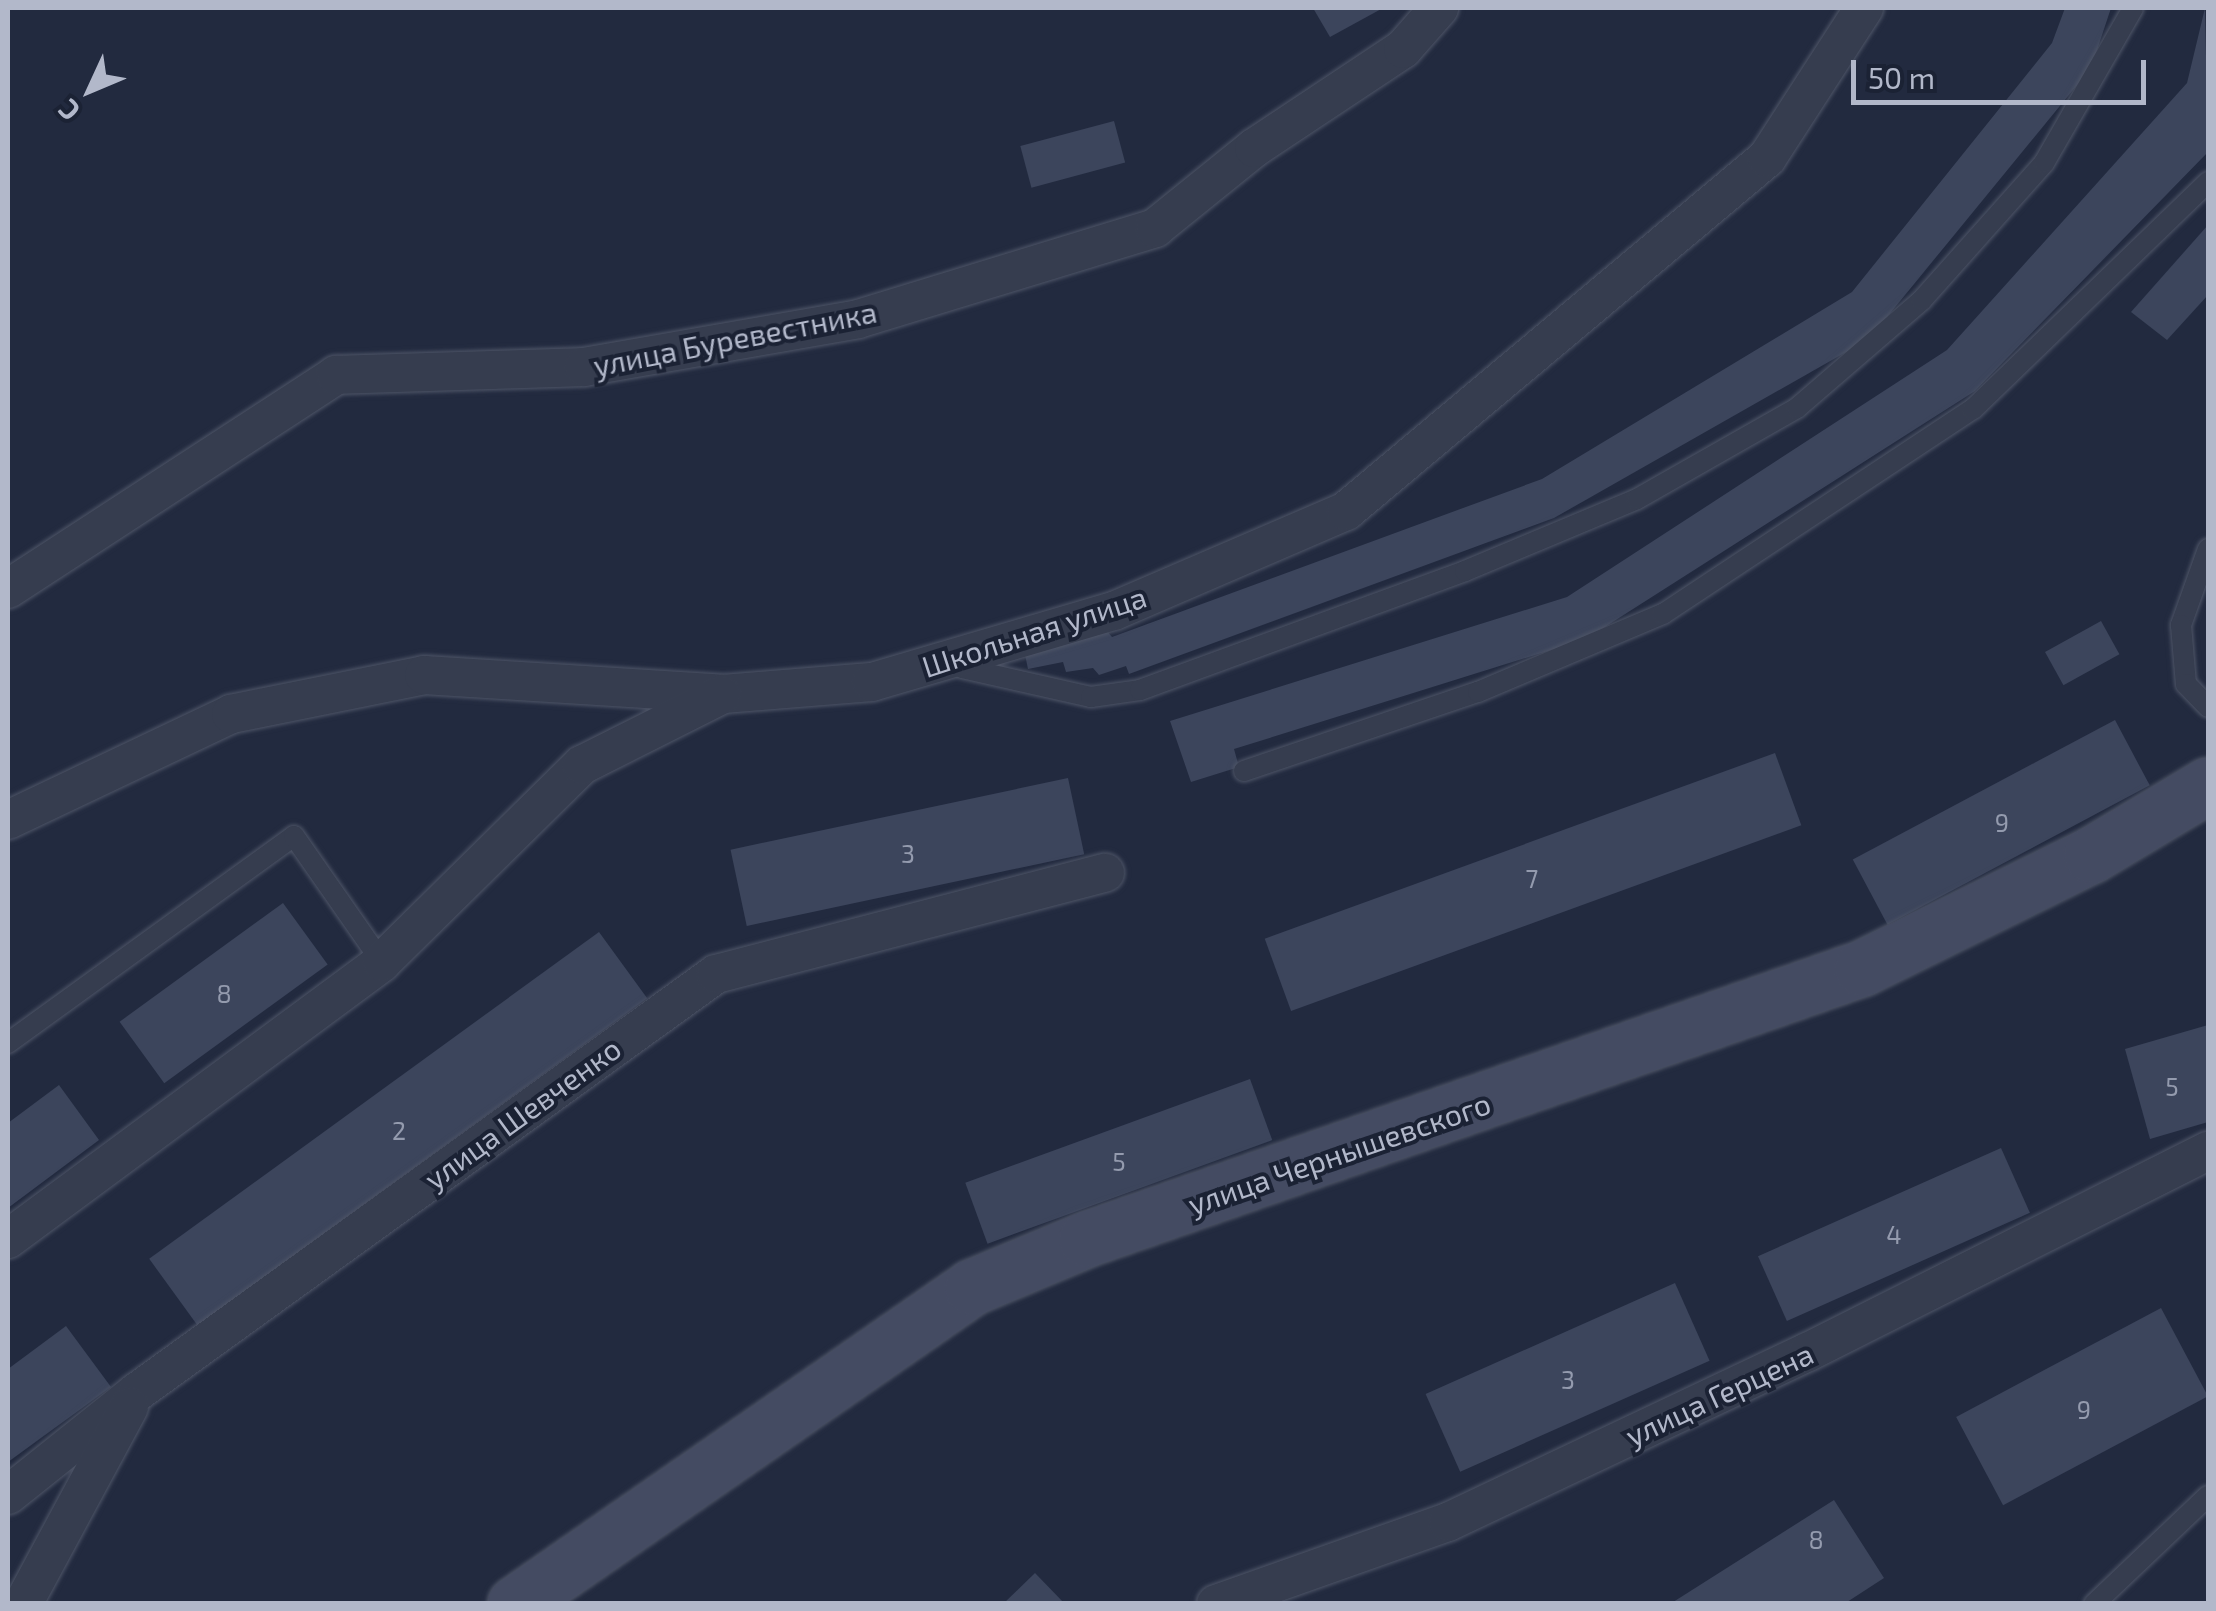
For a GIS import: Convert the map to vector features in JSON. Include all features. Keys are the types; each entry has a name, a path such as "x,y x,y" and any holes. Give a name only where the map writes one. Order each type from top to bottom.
{"main road":[{"name":"улица Чернышевского","path":"515,1604 972,1288 1086,1239 1862,968 2091,855 2208,785"}],"street":[{"name":"улица Буревестника","path":"8,589 336,375 584,367 858,319 1155,228 1254,148 1402,49 1438,8"},
{"name":"Школьная улица","path":"8,820 231,714 424,675 723,694 872,682 1114,611 1346,511 1766,158 1864,8"},
{"path":"8,1239 382,962 441,899 582,765 723,694"},
{"name":"улица Шевченко","path":"8,1495 138,1392 716,974 1105,874"},
{"name":"улица Герцена","path":"1216,1604 1448,1522 1808,1352 2208,1151"},
{"path":"23,1604 138,1392"}],"lane":[{"path":"872,682 973,666 1091,697 1140,690 1465,571 1637,500 1797,408 1922,300 2044,163 2133,8"},
{"path":"1244,771 1478,692 1663,614 1973,409 2208,182"},
{"path":"2208,550 2181,625 2186,684 2208,707"},
{"path":"8,1044 294,836 382,962"},
{"path":"2094,1604 2208,1496"}],"building":[{"path":"1313,8 1383,8 1330,37"},
{"path":"2065,8 2111,8 2091,68 1869,339 1554,518 1129,674 1126,666 1099,675 1093,668 1066,672 1063,662 1028,669 1023,645 1106,630 1112,637 1542,479 1852,292 2052,43"},
{"path":"2205,8 2208,152 1975,391 1586,639 1234,749 1239,767 1191,782 1170,721 1567,597 1947,350 2187,83"},
{"path":"1114,121 1125,163 1031,188 1020,146"},
{"path":"2208,225 2208,295 2167,340 2131,312"},
{"path":"2101,621 2119,654 2063,685 2045,652"},
{"path":"2115,720 2150,785 1888,925 1853,859"},
{"path":"1775,753 1801,825 1291,1011 1265,939"},
{"path":"1068,778 1084,854 747,926 731,850"},
{"path":"283,903 328,964 164,1083 120,1022"},
{"path":"599,932 647,998 197,1325 149,1259"},
{"path":"2208,1025 2208,1122 2150,1139 2125,1049"},
{"path":"1250,1079 1272,1140 988,1244 965,1183"},
{"path":"59,1085 99,1140 8,1208 8,1123"},
{"path":"2001,1148 2030,1213 1787,1321 1758,1256"},
{"path":"1675,1283 1710,1361 1460,1472 1426,1394"},
{"path":"2161,1308 2208,1396 2003,1505 1956,1417"},
{"path":"66,1326 111,1387 8,1462 8,1369"},
{"path":"1834,1500 1884,1578 1844,1604 1670,1604"},
{"path":"1035,1573 1065,1604 1003,1604"}]}
